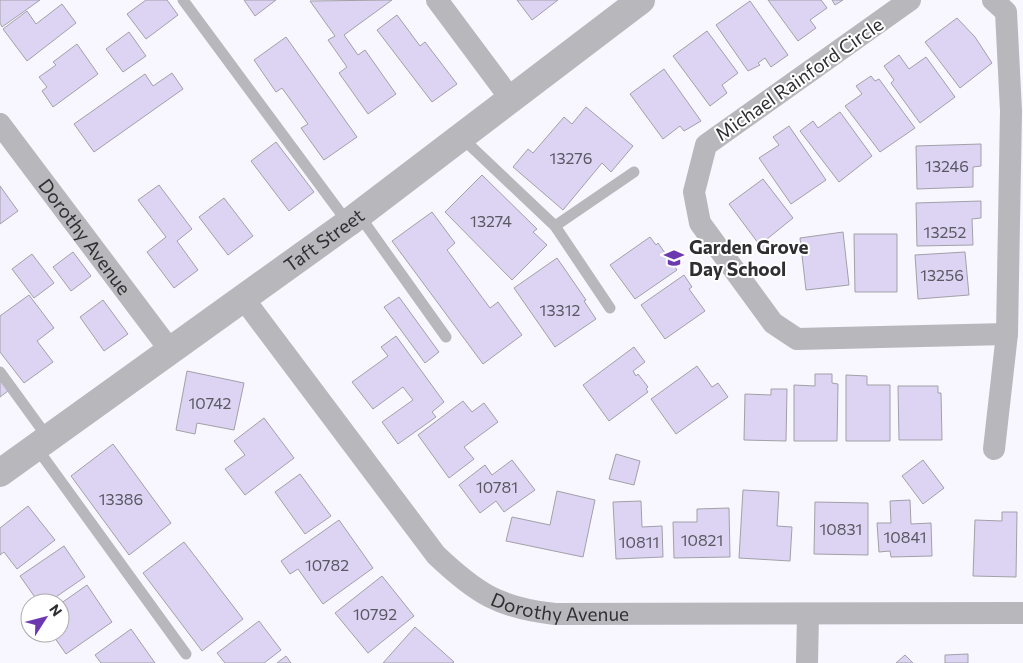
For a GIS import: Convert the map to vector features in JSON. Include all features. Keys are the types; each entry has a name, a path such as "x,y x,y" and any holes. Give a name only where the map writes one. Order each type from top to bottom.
{"street":[{"path":"437,0 510,98"},
{"name":"Taft Street","path":"0,473 353,219 641,0"},
{"name":"Michael Rainford Circle","path":"910,0 706,145 694,192 700,223 773,323 797,339 1007,334"},
{"path":"993,0 1006,12 1017,110 1007,334 994,449"},
{"name":"Dorothy Avenue","path":"0,124 170,350"},
{"name":"Dorothy Avenue","path":"244,298 436,555 461,578 492,599 524,611 555,614 1023,614"},
{"path":"807,663 808,615"}],"lane":[{"path":"183,0 446,337"},
{"path":"460,136 556,226 610,308"},
{"path":"556,226 634,172"},
{"path":"0,372 42,442 186,654"}],"building":[{"path":"0,0 40,0 2,27 0,23"},
{"path":"146,0 167,0 178,15 146,39 127,14"},
{"path":"244,0 276,0 255,16"},
{"path":"392,0 344,35 358,55 365,50 396,94 368,114 339,73 347,67 328,40 335,36 310,1"},
{"path":"517,0 558,0 532,20"},
{"path":"768,0 821,0 827,8 810,20 816,28 798,41"},
{"path":"832,0 843,0 835,5"},
{"path":"750,1 788,55 771,67 765,58 758,63 760,65 748,71 716,25"},
{"path":"62,4 76,23 27,61 3,29 27,11 36,24"},
{"path":"397,15 420,46 425,42 457,84 432,102 377,30"},
{"path":"957,18 975,37 992,63 960,88 925,42"},
{"path":"707,31 738,73 722,85 727,93 710,106 673,56"},
{"path":"129,32 146,56 123,72 106,49"},
{"path":"286,37 357,137 324,160 301,128 308,124 282,88 276,92 254,60"},
{"path":"77,44 98,74 53,107 42,91 47,87 39,77 56,65 53,62"},
{"path":"899,55 909,69 926,57 955,97 920,123 891,83 894,80 884,66"},
{"path":"664,69 701,121 684,131 680,126 663,139 630,94"},
{"path":"172,73 183,89 94,152 74,124 145,74 153,86"},
{"path":"871,76 875,81 879,79 915,128 880,152 845,106 862,94 856,86"},
{"path":"586,107 633,146 611,172 602,163 563,210 513,167 528,149 533,153 564,117 572,124"},
{"path":"840,112 872,156 839,182 800,131 813,121 818,128"},
{"path":"789,126 826,180 791,204 759,158 779,145 773,137"},
{"path":"276,142 314,192 289,211 251,161"},
{"path":"981,144 981,166 973,167 973,187 917,189 916,146"},
{"path":"482,175 537,229 533,232 547,245 512,280 445,212"},
{"path":"763,179 793,218 767,239 775,249 767,255 729,204"},
{"path":"159,185 192,229 177,241 198,270 174,288 147,252 166,237 138,200"},
{"path":"0,186 18,211 0,224"},
{"path":"224,198 253,236 228,255 199,217"},
{"path":"981,201 981,218 972,219 973,245 917,246 916,203"},
{"path":"432,212 455,243 447,250 490,308 498,302 522,335 483,364 392,241"},
{"path":"843,232 849,285 806,290 800,238"},
{"path":"854,234 897,234 897,292 855,292"},
{"path":"650,237 656,245 658,243 677,270 635,299 610,265"},
{"path":"73,252 91,276 71,291 53,267"},
{"path":"965,252 969,295 918,299 915,255"},
{"path":"32,254 54,283 34,298 12,269"},
{"path":"557,258 586,300 584,301 596,319 555,347 514,288"},
{"path":"684,275 692,287 689,289 705,311 665,339 641,305"},
{"path":"29,295 54,328 37,341 53,362 24,383 0,352 0,316"},
{"path":"399,297 439,352 425,363 384,307"},
{"path":"103,300 128,334 104,351 80,317"},
{"path":"396,336 444,402 432,412 436,417 398,444 382,422 413,400 403,387 373,409 352,382 388,356 381,347"},
{"path":"634,347 645,362 633,371 636,376 638,374 648,387 646,389 648,392 609,421 583,385"},
{"path":"697,366 712,387 718,383 728,397 676,434 651,399"},
{"path":"187,371 244,383 234,430 197,423 195,434 176,430"},
{"path":"815,374 832,374 832,383 838,384 837,441 794,441 794,385 815,386"},
{"path":"846,375 867,376 867,385 890,385 890,441 846,441"},
{"path":"0,380 8,391 0,397"},
{"path":"898,386 938,386 938,393 941,393 942,440 899,440"},
{"path":"771,389 787,389 786,441 744,440 745,394 771,395"},
{"path":"463,401 472,412 484,403 498,422 464,447 474,459 449,478 418,435"},
{"path":"264,418 294,458 245,495 225,469 245,455 234,441"},
{"path":"113,444 171,523 129,555 71,476"},
{"path":"616,454 640,461 634,485 609,479"},
{"path":"512,460 535,490 504,512 496,501 480,513 459,485 485,465 492,475"},
{"path":"923,460 944,488 923,504 902,476"},
{"path":"300,474 331,516 305,534 275,492"},
{"path":"743,490 779,492 777,526 792,527 790,561 739,558"},
{"path":"557,491 595,500 583,557 506,541 512,517 550,525"},
{"path":"910,500 911,524 931,523 932,556 891,557 890,551 879,552 877,523 891,523 890,501"},
{"path":"641,501 642,527 662,526 663,557 616,559 613,502"},
{"path":"815,502 868,503 868,555 814,554"},
{"path":"28,506 55,540 17,569 4,552 0,555 0,528"},
{"path":"729,508 730,557 674,558 673,522 697,522 697,509"},
{"path":"1002,512 1017,512 1016,577 973,576 975,520 1002,521"},
{"path":"339,520 373,568 323,604 298,569 290,574 281,561"},
{"path":"184,542 243,619 202,651 143,573"},
{"path":"64,546 85,577 62,593 32,593 20,576"},
{"path":"382,576 414,616 368,653 335,613"},
{"path":"87,585 112,622 66,654 58,643 70,643 70,597"},
{"path":"259,621 281,650 264,663 225,663 217,653"},
{"path":"415,627 454,662 383,663"},
{"path":"131,629 155,663 101,663 95,655"},
{"path":"968,654 968,663 945,663 945,655"},
{"path":"905,655 913,663 896,663"},
{"path":"286,656 291,663 277,663"}],"place":[{"name":"Garden Grove Day School","path":"674,258"}]}
